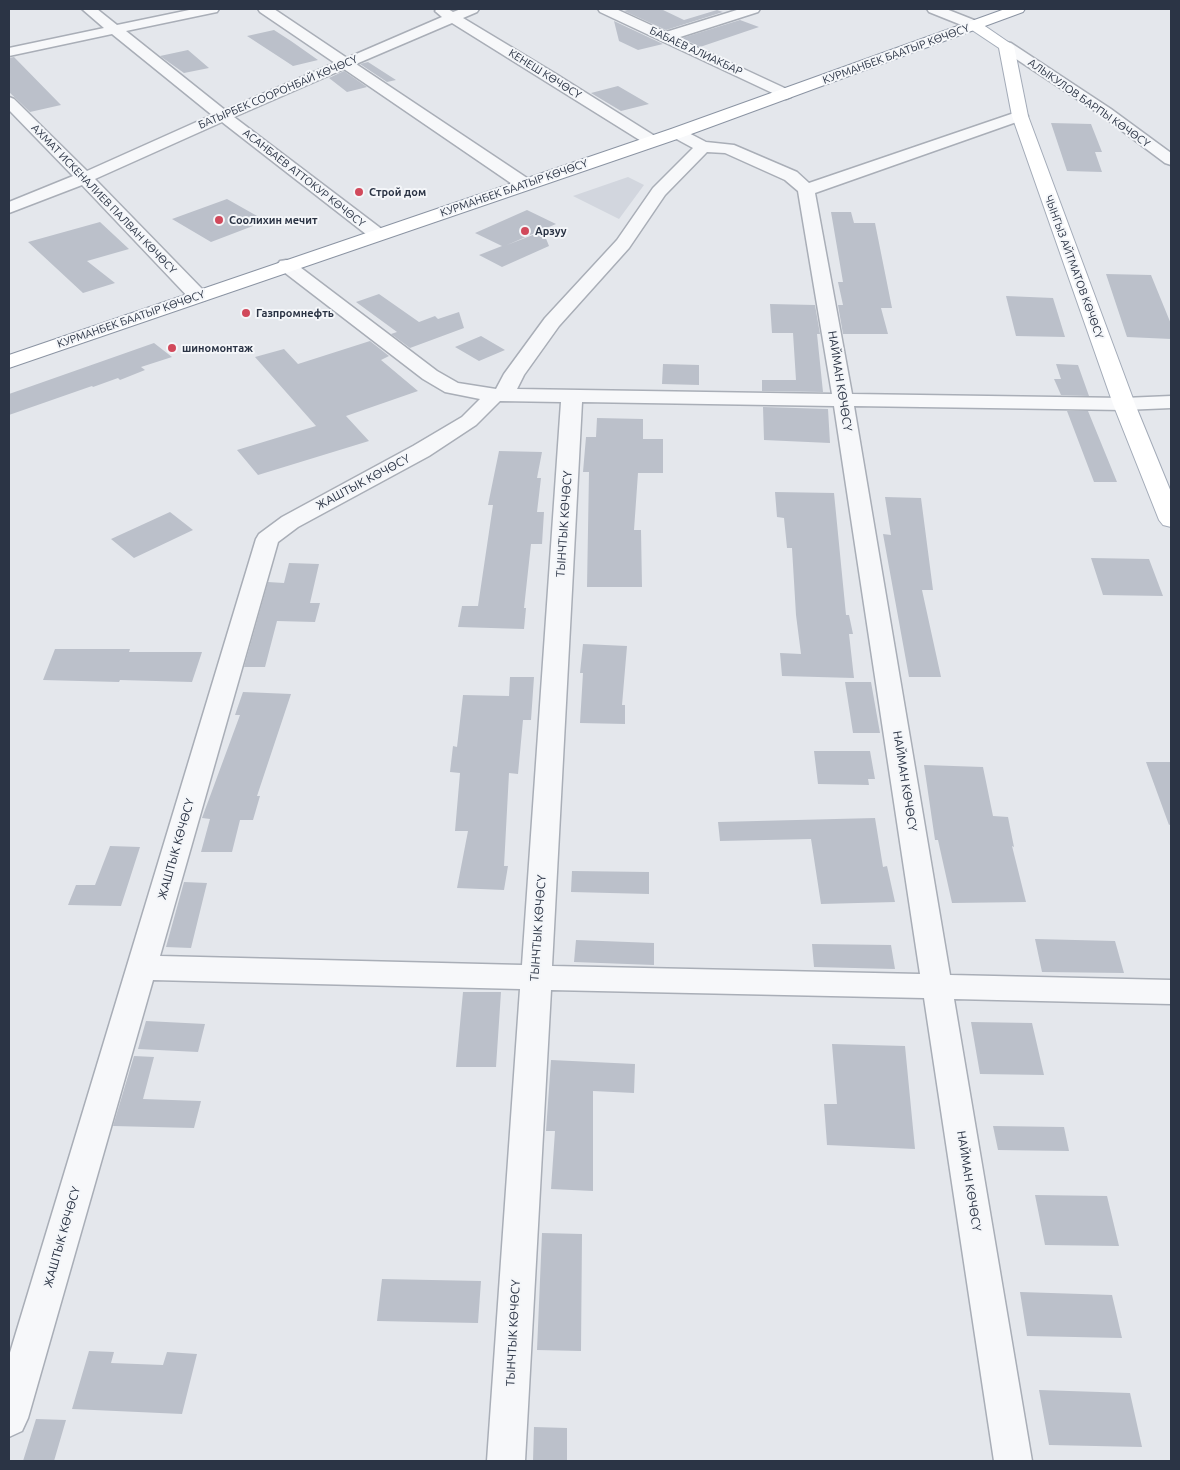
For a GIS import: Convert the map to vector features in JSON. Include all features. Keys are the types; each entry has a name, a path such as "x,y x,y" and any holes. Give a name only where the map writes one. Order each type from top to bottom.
{"main road":[{"name":"КУРМАНБЕК БААТЫР КӨЧӨСҮ","path":"9,362 377,234 677,133 1018,9"},
{"path":"974,25 1006,46"},
{"name":"ЧЫНГЫЗ АЙТМАТОВ КӨЧӨСҮ","path":"1006,46 1020,116 1124,404 1171,520"}],"street":[{"name":"АСАНБАЕВ АТТОКУР КӨЧӨСҮ","path":"89,9 223,116 377,234"},
{"path":"9,52 212,9"},
{"path":"265,9 524,184"},
{"name":"КЕНЕШ КӨЧӨСҮ","path":"438,9 652,141"},
{"name":"БАТЫРБЕК СООРОНБАЙ КӨЧӨСҮ","path":"9,208 84,178 472,9"},
{"name":"БАБАЕВ АЛИАКБАР","path":"605,9 786,94"},
{"path":"665,37 753,9"},
{"path":"934,9 974,25"},
{"name":"АЛЫКУЛОВ БАРПЫ КӨЧӨСҮ","path":"1006,46 1106,112 1171,160"},
{"name":"АХМАТ ИСКЕНАЛИЕВ ПАЛВАН КӨЧӨСҮ","path":"9,102 198,296"},
{"path":"677,133 791,176 806,190 1020,116"},
{"name":"ЖАШТЫК КӨЧӨСҮ","path":"9,1418 267,539 290,522 421,451 469,420 500,395 552,322 623,244 658,192 715,148"},
{"name":"НАЙМАН КӨЧӨСҮ","path":"806,190 843,399 1014,1461"},
{"path":"286,266 430,376 452,388 500,395 1124,404 1171,402"},
{"name":"ТЫНЧТЫК КӨЧӨСҮ","path":"506,1461 534,978 572,396"},
{"path":"142,968 1171,992"}],"shaded area":[{"path":"628,177 644,185 619,219 573,196"}],"building":[{"path":"631,9 661,9 684,20 717,10 723,12 666,30 624,11"},
{"path":"740,20 759,27 700,47 682,38"},
{"path":"614,21 663,44 638,50 619,41"},
{"path":"274,30 318,60 293,66 247,36"},
{"path":"188,50 209,68 184,73 160,56"},
{"path":"14,57 61,105 30,112 9,92 9,58"},
{"path":"368,62 396,80 387,82 360,64"},
{"path":"344,71 367,87 347,92 329,78"},
{"path":"618,86 649,104 621,111 591,93"},
{"path":"1051,123 1091,124 1102,152 1095,152 1102,172 1067,171"},
{"name":"Соолихин мечит","path":"227,199 266,221 211,242 172,219"},
{"path":"527,210 556,224 507,245 543,231 549,246 502,267 479,255 502,246 475,233"},
{"path":"831,212 851,212 854,223 875,223 892,308 881,308 888,334 843,334 838,305 843,305 838,282 843,282"},
{"path":"100,222 129,249 87,261 115,283 83,293 28,242"},
{"path":"1106,274 1151,275 1171,324 1171,339 1127,337"},
{"path":"379,294 419,322 435,316 438,319 459,312 464,328 410,348 391,334 397,332 356,302"},
{"path":"1006,296 1053,298 1065,337 1016,336"},
{"path":"770,304 815,305 820,334 817,334 823,392 762,391 762,380 796,380 793,333 772,333"},
{"path":"481,336 505,350 479,361 455,347"},
{"path":"370,341 389,356 381,360 418,391 346,416 369,441 258,475 237,450 316,426 255,357 284,349 298,364"},
{"path":"154,343 172,357 141,367 145,370 120,380 118,378 92,386 9,415 9,394"},
{"path":"663,364 699,365 699,385 662,384"},
{"path":"1056,364 1078,365 1089,396 1061,395 1054,379 1061,379"},
{"path":"763,407 828,409 830,443 764,440"},
{"path":"1067,411 1088,411 1117,482 1094,482"},
{"path":"597,418 643,419 643,439 663,439 663,473 638,473 634,530 641,530 642,587 587,587 589,472 583,472 586,437 596,437"},
{"path":"499,451 542,452 537,478 541,478 537,512 544,512 542,544 531,544 524,608 526,608 524,629 458,627 462,606 478,606 493,505 488,505"},
{"path":"775,492 834,493 846,615 849,615 853,634 849,634 854,678 782,676 780,653 801,654 796,615 792,548 787,548 784,518 777,517"},
{"path":"885,497 921,498 933,590 922,590 941,677 909,677 883,534 891,535"},
{"path":"170,512 193,530 134,558 111,539"},
{"path":"1091,558 1149,559 1163,596 1103,595"},
{"path":"289,563 319,564 310,603 320,603 315,622 277,621 265,667 244,667 268,582 284,583"},
{"path":"583,644 627,646 622,705 625,705 625,724 580,723 583,673 580,673"},
{"path":"55,649 130,649 129,652 202,652 192,682 43,680"},
{"path":"510,677 534,677 531,720 523,720 518,774 509,773 504,866 508,866 504,890 457,888 468,831 455,831 460,773 450,772 453,746 457,747 463,695 509,696"},
{"path":"845,682 871,682 880,733 853,733"},
{"path":"243,692 291,694 257,796 260,796 253,820 240,820 232,852 201,852 210,819 202,818 240,715 235,715"},
{"path":"814,751 870,751 875,779 868,779 869,785 818,784"},
{"path":"1146,762 1171,762 1171,824 1169,825"},
{"path":"924,765 983,767 993,816 1008,817 1014,847 1012,846 1026,902 952,903 938,840 935,840"},
{"path":"875,818 883,867 887,866 895,902 821,904 811,839 720,841 718,822"},
{"path":"110,846 140,847 121,906 68,905 76,885 95,885"},
{"path":"572,871 649,872 649,894 571,892"},
{"path":"184,882 207,883 191,948 166,947"},
{"path":"1035,939 1115,941 1124,973 1042,972"},
{"path":"576,940 654,943 654,965 574,962"},
{"path":"812,944 891,945 895,969 814,967"},
{"path":"463,992 501,992 496,1067 456,1067"},
{"path":"146,1021 205,1024 198,1052 138,1049"},
{"path":"971,1022 1032,1023 1044,1075 980,1074"},
{"path":"832,1044 905,1046 915,1149 827,1145 824,1104 837,1104"},
{"path":"134,1056 154,1057 143,1099 201,1101 194,1128 113,1126"},
{"path":"551,1060 635,1064 634,1093 593,1091 593,1191 551,1189 555,1131 546,1131"},
{"path":"993,1126 1064,1127 1069,1151 998,1150"},
{"path":"1035,1195 1107,1196 1119,1246 1045,1245"},
{"path":"542,1233 582,1234 581,1351 537,1350"},
{"path":"382,1279 481,1281 478,1323 377,1321"},
{"path":"1020,1292 1112,1295 1122,1338 1027,1336"},
{"path":"89,1351 114,1352 111,1363 163,1365 167,1352 197,1354 182,1414 72,1409"},
{"path":"1039,1390 1130,1393 1142,1447 1049,1445"},
{"path":"36,1419 66,1420 54,1461 23,1461"},
{"path":"534,1427 567,1428 567,1461 533,1461"}],"place":[{"name":"Строй дом","path":"359,192"},
{"name":"Соолихин мечит","path":"219,220"},
{"name":"Арзуу","path":"525,231"},
{"name":"Газпромнефть","path":"246,313"},
{"name":"шиномонтаж","path":"172,348"}]}
